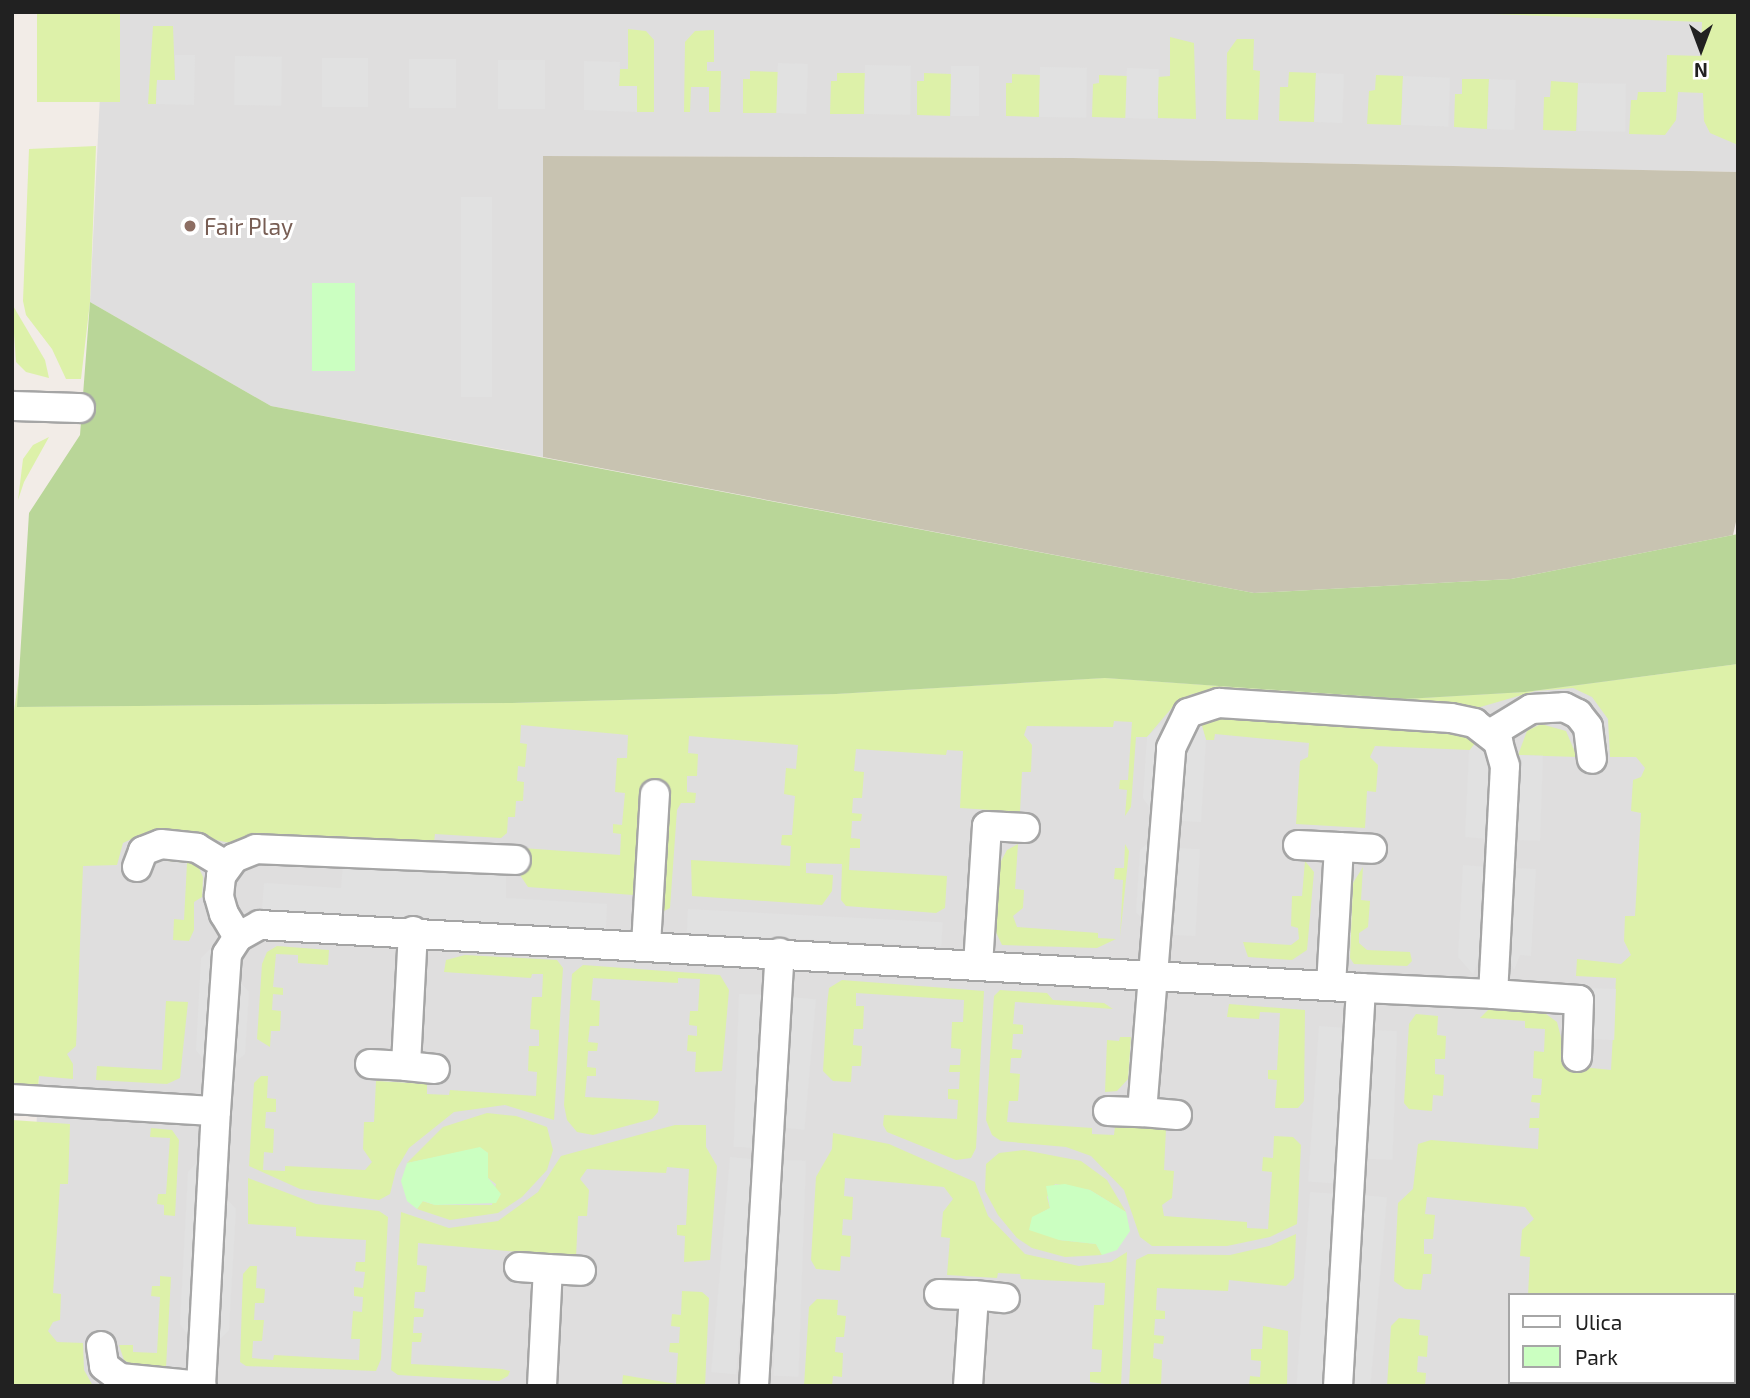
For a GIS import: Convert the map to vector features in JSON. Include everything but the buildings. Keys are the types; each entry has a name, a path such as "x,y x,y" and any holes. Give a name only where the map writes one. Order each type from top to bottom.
{"street":[{"path":"12,406 80,408"},
{"path":"1142,1112 1171,748 1188,713 1219,703 1451,718 1475,723 1490,734 1502,749 1505,766 1493,994"},
{"path":"1490,734 1531,709 1564,707 1578,714 1588,727 1592,759"},
{"path":"646,944 655,794"},
{"path":"978,965 987,826 1025,828"},
{"path":"137,867 143,851 161,844 197,848 225,866"},
{"path":"1298,845 1372,849"},
{"path":"1331,986 1339,847"},
{"path":"238,937 219,896 225,866 256,849 516,860"},
{"path":"101,1346 104,1366 120,1378 201,1386 225,960 238,937 268,925 646,944 1579,1000 1577,1056"},
{"path":"406,1066 413,931"},
{"path":"754,1386 780,953"},
{"path":"1338,1386 1361,988"},
{"path":"370,1064 435,1069"},
{"path":"12,1099 216,1111"},
{"path":"1108,1111 1177,1115"},
{"path":"519,1268 581,1271"},
{"path":"542,1386 548,1269"},
{"path":"939,1294 1005,1298"},
{"path":"968,1386 974,1295"}],"shaded area":[{"path":"104,12 1738,12 1738,172 1073,158 543,156 543,457 271,406 90,302"},
{"path":"175,55 195,55 194,105 156,104 157,80 175,80"},
{"path":"235,56 282,57 281,106 234,105"},
{"path":"322,58 368,58 368,107 322,107"},
{"path":"409,59 456,59 456,108 409,108"},
{"path":"498,60 545,60 545,109 498,109"},
{"path":"584,61 620,62 619,86 637,86 637,112 584,110"},
{"path":"778,63 808,64 806,114 776,113"},
{"path":"865,65 911,66 910,115 864,114"},
{"path":"951,66 979,66 979,116 951,116"},
{"path":"1040,67 1087,68 1086,118 1039,117"},
{"path":"1127,68 1159,69 1157,119 1125,118"},
{"path":"1316,73 1344,74 1342,123 1314,122"},
{"path":"1403,76 1450,78 1448,127 1401,125"},
{"path":"1489,79 1516,80 1514,130 1487,129"},
{"path":"1578,83 1626,84 1625,132 1577,131"},
{"path":"543,156 1073,158 1738,172 1738,513 1733,535 1511,579 1254,593 543,457"},
{"path":"461,197 492,197 492,397 461,397"},
{"path":"1698,672 1565,1293 1508,1293 1508,1384 1542,1386 26,1386 38,1088 58,831 512,703 836,694 1105,678 1405,699"},
{"path":"1162,723 1158,738 1154,814 1143,798 1147,737"},
{"path":"1201,723 1206,740 1201,822 1180,821 1184,746"},
{"path":"1477,741 1493,768 1489,839 1465,837 1469,751"},
{"path":"1518,755 1543,756 1540,841 1515,840"},
{"path":"1150,841 1145,922 1136,912 1140,850"},
{"path":"1178,848 1200,849 1195,936 1173,935"},
{"path":"343,863 506,873 506,898 607,904 606,929 262,909 264,883 341,888"},
{"path":"1463,865 1487,867 1482,953 1473,974 1458,957"},
{"path":"1513,868 1536,869 1531,956 1520,955 1514,970 1508,955"},
{"path":"688,909 943,922 941,946 687,933"},
{"path":"218,941 213,959 207,1064 196,1050 201,958"},
{"path":"238,980 249,992 245,1054 233,1064"},
{"path":"1589,988 1616,989 1614,1040 1587,1039"},
{"path":"739,994 764,995 759,1148 734,1147"},
{"path":"791,997 816,999 804,1130 780,1128"},
{"path":"1319,1026 1346,1028 1335,1184 1308,1182"},
{"path":"1371,1030 1397,1031 1392,1160 1366,1159"},
{"path":"730,1157 755,1159 736,1374 711,1372"},
{"path":"201,1158 190,1338 180,1324 188,1172"},
{"path":"781,1160 806,1161 798,1377 773,1376"},
{"path":"1310,1192 1336,1194 1322,1386 1296,1386"},
{"path":"1362,1195 1387,1197 1370,1386 1345,1385"},
{"path":"225,1197 236,1209 229,1330 216,1343"}],"green space":[{"path":"37,12 120,12 120,102 37,102"},
{"path":"1440,12 1738,12 1738,145 1710,133 1704,121 1703,93 1678,92 1676,120 1665,135 1629,134 1631,100 1637,100 1638,92 1666,92 1667,55 1701,56 1702,22"},
{"path":"153,26 173,26 175,80 157,80 156,104 148,104"},
{"path":"628,29 646,31 654,40 654,112 637,112 637,86 619,86 620,69 628,69"},
{"path":"714,30 714,62 707,62 707,71 721,71 720,112 709,112 709,87 691,87 690,112 684,112 685,42 695,31"},
{"path":"1170,37 1194,43 1196,119 1158,118 1158,77 1170,76"},
{"path":"1237,39 1254,39 1253,70 1260,71 1258,120 1226,119 1227,53"},
{"path":"750,71 778,72 777,113 743,113 743,79 750,79"},
{"path":"1289,72 1316,73 1314,122 1279,121 1280,87 1288,87"},
{"path":"837,73 865,73 864,114 830,114 831,81 837,81"},
{"path":"924,73 951,74 950,116 917,115 917,81 924,81"},
{"path":"1012,74 1040,75 1039,117 1006,116 1006,83 1012,83"},
{"path":"1099,75 1127,76 1126,118 1092,117 1093,84 1099,83"},
{"path":"1376,75 1403,76 1401,125 1367,124 1369,91 1375,90"},
{"path":"1462,79 1489,79 1487,129 1454,127 1455,94 1462,94"},
{"path":"1551,81 1578,83 1576,131 1543,130 1544,97 1550,97"},
{"path":"96,146 90,302 81,379 66,379 52,349 26,315 23,301 29,149"},
{"path":"312,283 355,283 355,371 312,371"},
{"path":"90,302 271,406 1254,593 1511,579 1738,534 1738,664 1525,692 1405,699 1105,678 836,694 512,703 17,707 29,513 80,435"},
{"path":"12,304 45,360 49,378 26,372 16,362"},
{"path":"49,437 24,482 18,500 23,459 33,445"},
{"path":"1738,664 1738,1386 1512,1386 1736,1384 1736,1293 1528,1293 1530,1257 1520,1256 1522,1230 1534,1219 1525,1207 1427,1197 1425,1214 1435,1215 1433,1239 1424,1239 1424,1254 1432,1254 1431,1274 1423,1274 1421,1290 1405,1289 1394,1281 1398,1203 1413,1189 1418,1144 1431,1140 1538,1149 1539,1128 1529,1128 1530,1118 1539,1118 1540,1103 1531,1102 1532,1095 1541,1095 1542,1079 1533,1078 1534,1051 1544,1052 1545,1029 1525,1028 1525,1021 1480,1018 1492,1006 1539,1009 1557,1022 1565,1053 1582,1067 1611,1070 1616,978 1576,976 1577,959 1621,964 1631,955 1624,941 1625,916 1635,916 1641,813 1631,811 1633,780 1641,777 1645,768 1636,757 1610,757 1608,719 1592,697 1573,688 1535,691 1477,708 1213,692 1192,694 1176,703 1147,737 1136,737 1131,807 1125,816 1127,790 1119,789 1120,780 1128,780 1132,722 1114,721 1113,727 1027,726 1024,735 1032,745 1031,772 1022,772 1020,812 960,808 963,751 947,750 946,755 856,749 854,771 864,772 862,798 853,798 852,813 862,814 861,821 852,821 851,838 860,839 860,848 850,848 849,870 947,876 945,908 936,913 846,906 841,900 842,864 806,863 806,873 833,875 832,891 822,905 692,896 691,860 790,866 791,846 781,845 782,835 792,835 795,796 784,794 786,768 796,769 798,745 689,736 688,753 698,754 697,776 687,776 687,792 696,793 695,803 681,803 677,810 670,908 662,912 669,793 640,792 633,895 528,887 520,875 522,848 620,855 621,834 613,833 613,824 622,825 625,793 615,792 617,758 627,758 628,735 521,725 520,743 527,744 525,767 518,766 517,781 524,782 523,801 516,801 515,817 508,817 507,833 501,838 435,834 434,842 325,836 230,843 194,835 140,835 123,843 117,865 83,866 76,1046 67,1054 73,1064 73,1079 39,1076 38,1088 12,1086 12,725 19,676 18,707 512,703 836,694 1105,678 1405,699 1525,692"},
{"path":"1220,718 1452,731 1477,741 1470,750 1375,746 1370,757 1378,765 1376,792 1367,791 1365,828 1296,824 1300,761 1308,757 1309,743 1215,734 1214,740 1206,740 1201,723"},
{"path":"1541,724 1566,731 1577,757 1518,755 1527,731"},
{"path":"1018,844 1015,889 1024,890 1023,908 1013,916 1017,927 1098,933 1098,938 1116,939 1097,948 1002,945 995,930 999,865 1007,850"},
{"path":"1125,844 1129,851 1120,937 1123,880 1114,879 1115,868 1124,868"},
{"path":"185,855 197,864 203,877 202,897 194,902 194,930 189,941 173,940 174,919 184,920 187,863 158,860"},
{"path":"1305,861 1314,872 1307,950 1292,960 1248,957 1243,942 1291,945 1299,939 1298,928 1291,926 1292,896 1302,896"},
{"path":"1363,867 1361,900 1370,901 1368,927 1359,933 1359,943 1367,950 1410,952 1412,961 1407,966 1354,964 1350,958 1353,883"},
{"path":"277,946 329,950 328,965 298,963 298,955 276,954 273,987 283,988 283,995 273,994 272,1010 281,1011 280,1031 271,1031 270,1047 257,1039 262,964 267,952"},
{"path":"465,955 557,960 563,968 554,1120 505,1105 454,1112 409,1148 396,1170 390,1194 379,1200 300,1189 249,1166 254,1083 261,1076 268,1076 267,1098 276,1099 276,1112 266,1112 265,1128 274,1129 273,1153 264,1152 263,1170 285,1171 285,1166 365,1170 372,1162 363,1149 364,1122 374,1122 376,1081 427,1084 427,1094 449,1095 450,1090 536,1096 537,1072 528,1071 529,1046 539,1046 539,1030 530,1029 532,997 542,997 543,974 532,974 531,978 444,972 446,960"},
{"path":"583,965 720,975 729,990 722,1071 695,1072 696,1052 687,1051 688,1035 697,1036 697,1026 689,1025 690,1011 698,1011 700,979 678,978 678,983 593,978 591,1000 600,1001 599,1026 590,1026 588,1042 598,1043 597,1051 588,1051 587,1067 596,1068 596,1076 587,1076 585,1097 659,1101 658,1112 652,1119 593,1135 577,1132 567,1120 564,1105 572,974"},
{"path":"842,980 984,991 976,1148 971,1158 956,1160 887,1132 883,1125 884,1115 957,1119 958,1100 948,1099 948,1089 959,1089 960,1072 949,1072 950,1065 960,1065 961,1049 951,1048 952,1022 963,1022 964,1000 856,993 856,1006 864,1006 863,1029 854,1029 853,1045 862,1046 861,1066 852,1066 851,1082 833,1081 823,1071 827,1005 829,988"},
{"path":"1000,990 1047,993 1053,1000 1104,1003 1113,1009 1015,1002 1013,1024 1023,1025 1023,1034 1013,1034 1012,1049 1022,1050 1021,1058 1011,1058 1010,1073 1020,1074 1018,1101 1009,1101 1007,1122 1092,1128 1092,1134 1114,1135 1115,1126 1166,1129 1164,1170 1174,1171 1172,1198 1162,1205 1164,1216 1247,1222 1247,1228 1268,1229 1272,1172 1262,1171 1263,1157 1273,1158 1274,1136 1293,1137 1301,1145 1297,1224 1270,1237 1227,1246 1152,1246 1140,1237 1124,1190 1091,1156 1066,1147 1001,1141 992,1135 986,1120 994,996"},
{"path":"166,1001 188,1002 180,1078 167,1084 96,1080 97,1066 162,1070"},
{"path":"1229,1004 1305,1010 1304,1101 1298,1108 1275,1108 1277,1080 1268,1079 1268,1070 1277,1070 1280,1013 1260,1012 1259,1019 1227,1017"},
{"path":"1416,1014 1438,1016 1437,1035 1446,1036 1445,1059 1435,1059 1435,1074 1444,1075 1443,1096 1433,1095 1432,1111 1409,1109 1404,1103 1409,1024"},
{"path":"1120,1037 1131,1037 1128,1079 1117,1091 1105,1092 1107,1040 1119,1041"},
{"path":"487,1113 516,1116 547,1127 553,1150 547,1170 522,1197 498,1213 450,1220 417,1209 422,1201 435,1205 492,1205 496,1184 488,1178 488,1153 480,1148 407,1163 443,1127"},
{"path":"12,1120 70,1124 68,1184 60,1184 53,1293 61,1294 60,1320 53,1322 48,1331 57,1342 83,1343 84,1370 93,1386 12,1386"},
{"path":"675,1125 706,1125 706,1147 717,1166 710,1260 684,1262 685,1236 677,1235 677,1225 686,1225 689,1169 667,1167 666,1173 587,1169 580,1179 589,1190 587,1216 578,1216 576,1257 418,1243 417,1265 427,1266 425,1292 415,1292 414,1308 424,1309 423,1317 414,1317 413,1333 422,1333 421,1342 412,1342 411,1364 502,1369 510,1371 508,1376 499,1381 398,1375 391,1370 401,1212 449,1228 498,1221 538,1192 561,1156"},
{"path":"151,1128 172,1130 179,1140 175,1216 164,1215 164,1205 157,1204 158,1194 166,1194 170,1138 150,1137"},
{"path":"833,1133 889,1144 975,1182 988,1216 1025,1254 1079,1266 1111,1262 1127,1252 1121,1386 1090,1382 1090,1372 1101,1372 1102,1350 1092,1349 1094,1305 1104,1305 1105,1283 1021,1279 1020,1274 998,1273 997,1278 947,1275 950,1238 941,1237 943,1212 953,1199 944,1187 845,1178 844,1196 853,1197 852,1220 843,1219 842,1235 851,1236 850,1257 841,1256 840,1271 816,1269 811,1260 816,1177 832,1149"},
{"path":"480,1147 488,1153 488,1178 501,1194 496,1203 435,1205 423,1201 417,1209 407,1201 401,1181 407,1163"},
{"path":"1024,1150 1081,1161 1107,1180 1126,1212 1090,1190 1055,1184 1047,1197 1050,1208 1039,1214 1059,1240 1096,1244 1102,1255 1065,1257 1032,1248 1017,1238 998,1215 985,1191 986,1164 999,1153"},
{"path":"248,1178 316,1204 379,1211 388,1217 381,1359 376,1371 246,1366 240,1362 243,1274 250,1266 257,1266 256,1288 265,1289 264,1303 255,1303 254,1320 264,1320 262,1341 253,1341 252,1358 273,1360 274,1355 359,1360 360,1339 351,1339 353,1311 362,1312 363,1297 354,1296 354,1287 363,1288 365,1272 355,1271 356,1262 365,1262 366,1240 296,1236 296,1227 248,1224"},
{"path":"1065,1184 1090,1190 1126,1212 1130,1231 1117,1250 1102,1255 1096,1244 1059,1240 1029,1230 1032,1217 1050,1208 1046,1186"},
{"path":"1296,1234 1294,1278 1286,1286 1229,1280 1228,1291 1157,1288 1156,1310 1165,1311 1165,1319 1155,1319 1154,1335 1164,1336 1163,1344 1154,1343 1153,1358 1162,1360 1161,1386 1129,1386 1136,1260 1148,1254 1230,1255 1269,1246"},
{"path":"160,1276 171,1277 166,1367 132,1365 124,1360 119,1345 133,1345 133,1352 157,1353 160,1297 151,1296 152,1286 160,1286"},
{"path":"682,1291 702,1292 709,1298 705,1386 622,1386 623,1375 676,1384 678,1353 669,1352 670,1343 679,1343 680,1327 671,1326 672,1314 681,1315"},
{"path":"817,1299 838,1300 837,1315 846,1316 844,1337 836,1337 835,1352 843,1353 842,1377 833,1376 832,1386 804,1386 809,1307"},
{"path":"1399,1318 1420,1320 1419,1335 1428,1336 1427,1357 1418,1356 1417,1372 1426,1373 1425,1386 1387,1386 1391,1326"},
{"path":"1263,1326 1288,1331 1287,1386 1249,1386 1250,1376 1260,1377 1261,1361 1251,1360 1251,1349 1262,1349"}],"place":[{"name":"Fair Play","path":"190,226"}]}
